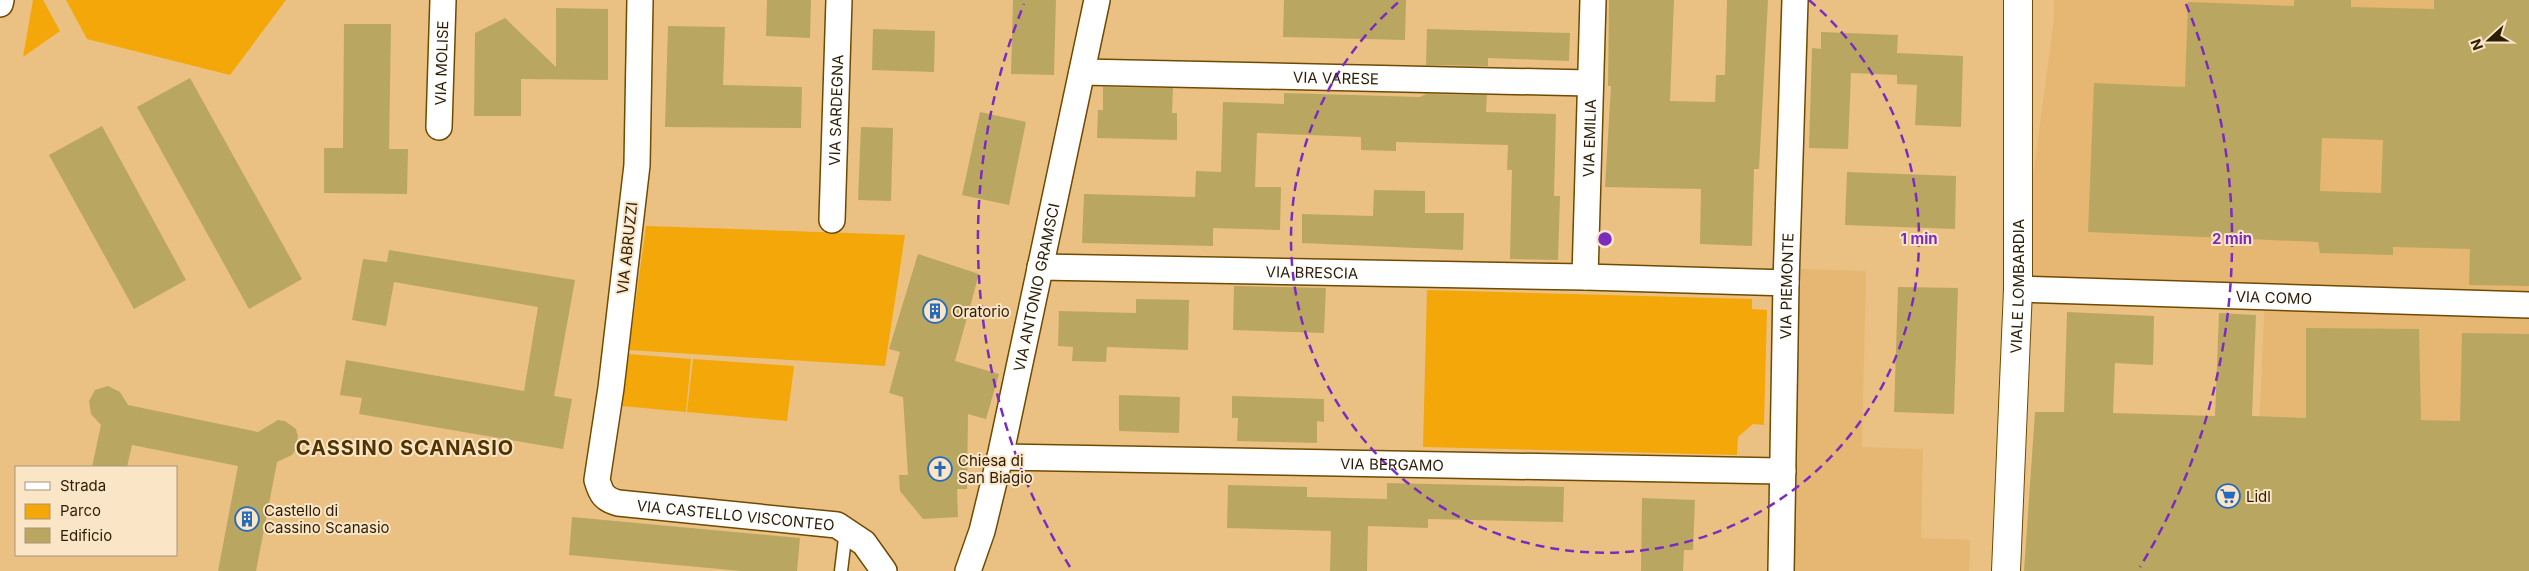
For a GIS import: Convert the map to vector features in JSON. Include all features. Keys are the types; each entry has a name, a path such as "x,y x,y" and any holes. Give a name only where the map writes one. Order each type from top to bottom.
{"street":[{"path":"0,4 1,0"},
{"name":"VIA MOLISE","path":"439,127 444,0"},
{"name":"VIA ABRUZZI","path":"600,494 597,480 611,388 637,165 640,0"},
{"name":"VIA SARDEGNA","path":"832,220 839,0"},
{"name":"VIA ANTONIO GRAMSCI","path":"968,571 1000,457 1097,0"},
{"name":"VIA EMILIA","path":"1585,277 1589,83 1594,0"},
{"name":"VIA PIEMONTE","path":"1781,571 1786,283 1795,0"},
{"name":"VIALE LOMBARDIA","path":"2006,571 2018,289 2018,0"},
{"name":"VIA VARESE","path":"1082,72 1589,83"},
{"name":"VIA BRESCIA","path":"1040,267 1585,277 1786,283"},
{"name":"VIA COMO","path":"2018,289 2529,305"},
{"name":"VIA BERGAMO","path":"1000,457 1783,471"},
{"name":"VIA CASTELLO VISCONTEO","path":"600,494 607,500 618,503 837,525 864,543 884,571"}],"lane":[{"path":"841,571 846,530"}],"shaded area":[{"path":"2054,0 2529,0 2529,571 2259,426 2265,297 2018,289 2054,19"},
{"path":"1800,269 1866,271 1862,447 1923,449 1921,538 1970,540 1969,571 1793,571"}],"green space":[{"path":"33,0 43,0 60,31 23,57"},
{"path":"66,0 286,0 230,75 87,39"},
{"path":"646,226 905,235 885,366 629,350"},
{"path":"1427,290 1752,299 1752,309 1767,310 1764,425 1753,424 1738,437 1737,455 1423,447"},
{"path":"629,354 691,359 686,412 622,406"},
{"path":"693,359 794,366 787,421 687,412"}],"building":[{"path":"767,0 811,0 810,38 766,36"},
{"path":"1013,0 1056,0 1054,75 1011,74"},
{"path":"1284,0 1406,0 1405,40 1283,37"},
{"path":"1609,0 1674,0 1670,101 1715,102 1716,75 1725,75 1727,0 1768,0 1759,169 1754,169 1752,246 1700,244 1701,189 1605,187 1611,86 1608,86"},
{"path":"2294,0 2351,0 2351,7 2434,9 2434,0 2529,0 2529,286 2469,285 2470,249 2393,247 2393,255 2320,253 2318,242 2088,232 2094,83 2185,87 2188,2 2294,6","holes":["2322,138 2383,140 2381,193 2320,191"]},
{"path":"556,8 608,9 608,80 521,79 521,116 474,116 475,33 505,18 556,67"},
{"path":"344,24 391,24 389,149 408,149 407,194 324,193 324,148 343,148"},
{"path":"668,26 725,27 723,85 802,87 801,128 665,127"},
{"path":"873,29 935,31 934,72 872,70"},
{"path":"1427,29 1570,33 1569,61 1488,58 1488,66 1426,65"},
{"path":"1821,32 1898,35 1897,53 1963,56 1961,127 1915,125 1917,85 1897,84 1897,75 1851,73 1848,149 1809,148 1812,48 1821,49"},
{"path":"190,78 302,279 249,309 137,107"},
{"path":"1103,87 1173,88 1172,113 1177,113 1177,140 1097,138 1098,110 1103,110"},
{"path":"1284,93 1420,97 1426,94 1487,95 1486,112 1556,114 1554,196 1560,196 1558,260 1510,259 1512,170 1507,170 1508,145 1396,142 1396,151 1361,150 1361,137 1257,133 1255,187 1281,187 1280,230 1213,228 1213,246 1082,243 1084,194 1195,197 1196,171 1221,172 1223,102 1284,104"},
{"path":"980,112 1026,122 1009,205 962,195"},
{"path":"102,126 186,280 134,309 49,155"},
{"path":"861,127 893,128 891,201 858,200"},
{"path":"1847,172 1956,176 1955,229 1845,225"},
{"path":"1374,190 1425,191 1425,213 1464,213 1463,250 1302,243 1302,214 1373,216"},
{"path":"389,250 575,280 554,396 572,399 563,449 359,414 362,398 340,395 346,360 524,391 538,307 394,282 386,326 352,320 363,259 387,262"},
{"name":"Oratorio","path":"918,254 979,274 955,361 999,374 986,419 968,414 967,489 957,489 958,517 923,519 900,491 899,475 908,475 903,397 889,393 900,352 889,349"},
{"path":"1234,286 1326,288 1324,333 1233,330"},
{"path":"1898,287 1958,288 1954,414 1894,412"},
{"path":"1136,299 1189,300 1188,350 1107,347 1106,362 1072,361 1073,347 1058,346 1059,311 1136,313"},
{"path":"2067,312 2154,316 2153,365 2115,363 2113,413 2215,416 2219,313 2256,315 2252,416 2306,418 2306,328 2419,329 2421,420 2460,421 2462,333 2529,334 2529,571 2024,571 2035,412 2064,412"},
{"name":"Castello di Cassino Scanasio","path":"108,386 120,392 128,405 258,432 278,420 285,421 296,429 298,436 296,449 292,455 277,462 256,571 218,571 238,466 132,445 127,466 92,466 101,425 91,414 89,401 95,390"},
{"path":"1119,395 1180,397 1179,433 1119,431"},
{"path":"1232,396 1324,399 1324,422 1317,421 1317,443 1237,441 1238,418 1232,418"},
{"path":"1387,483 1564,487 1563,522 1428,519 1428,528 1368,526 1367,571 1330,571 1331,531 1227,528 1228,485 1307,487 1307,497 1387,499"},
{"path":"1642,498 1695,500 1693,550 1684,550 1683,571 1641,571"},
{"path":"572,517 800,538 797,571 741,571 569,555"}],"place":[{"name":"Oratorio","path":"935,311"},
{"name":"Chiesa di San Biagio","path":"940,469"},
{"name":"Lidl","path":"2228,496"},
{"name":"Castello di Cassino Scanasio","path":"247,519"}],"district":[{"name":"CASSINO SCANASIO","path":"405,448"}]}
